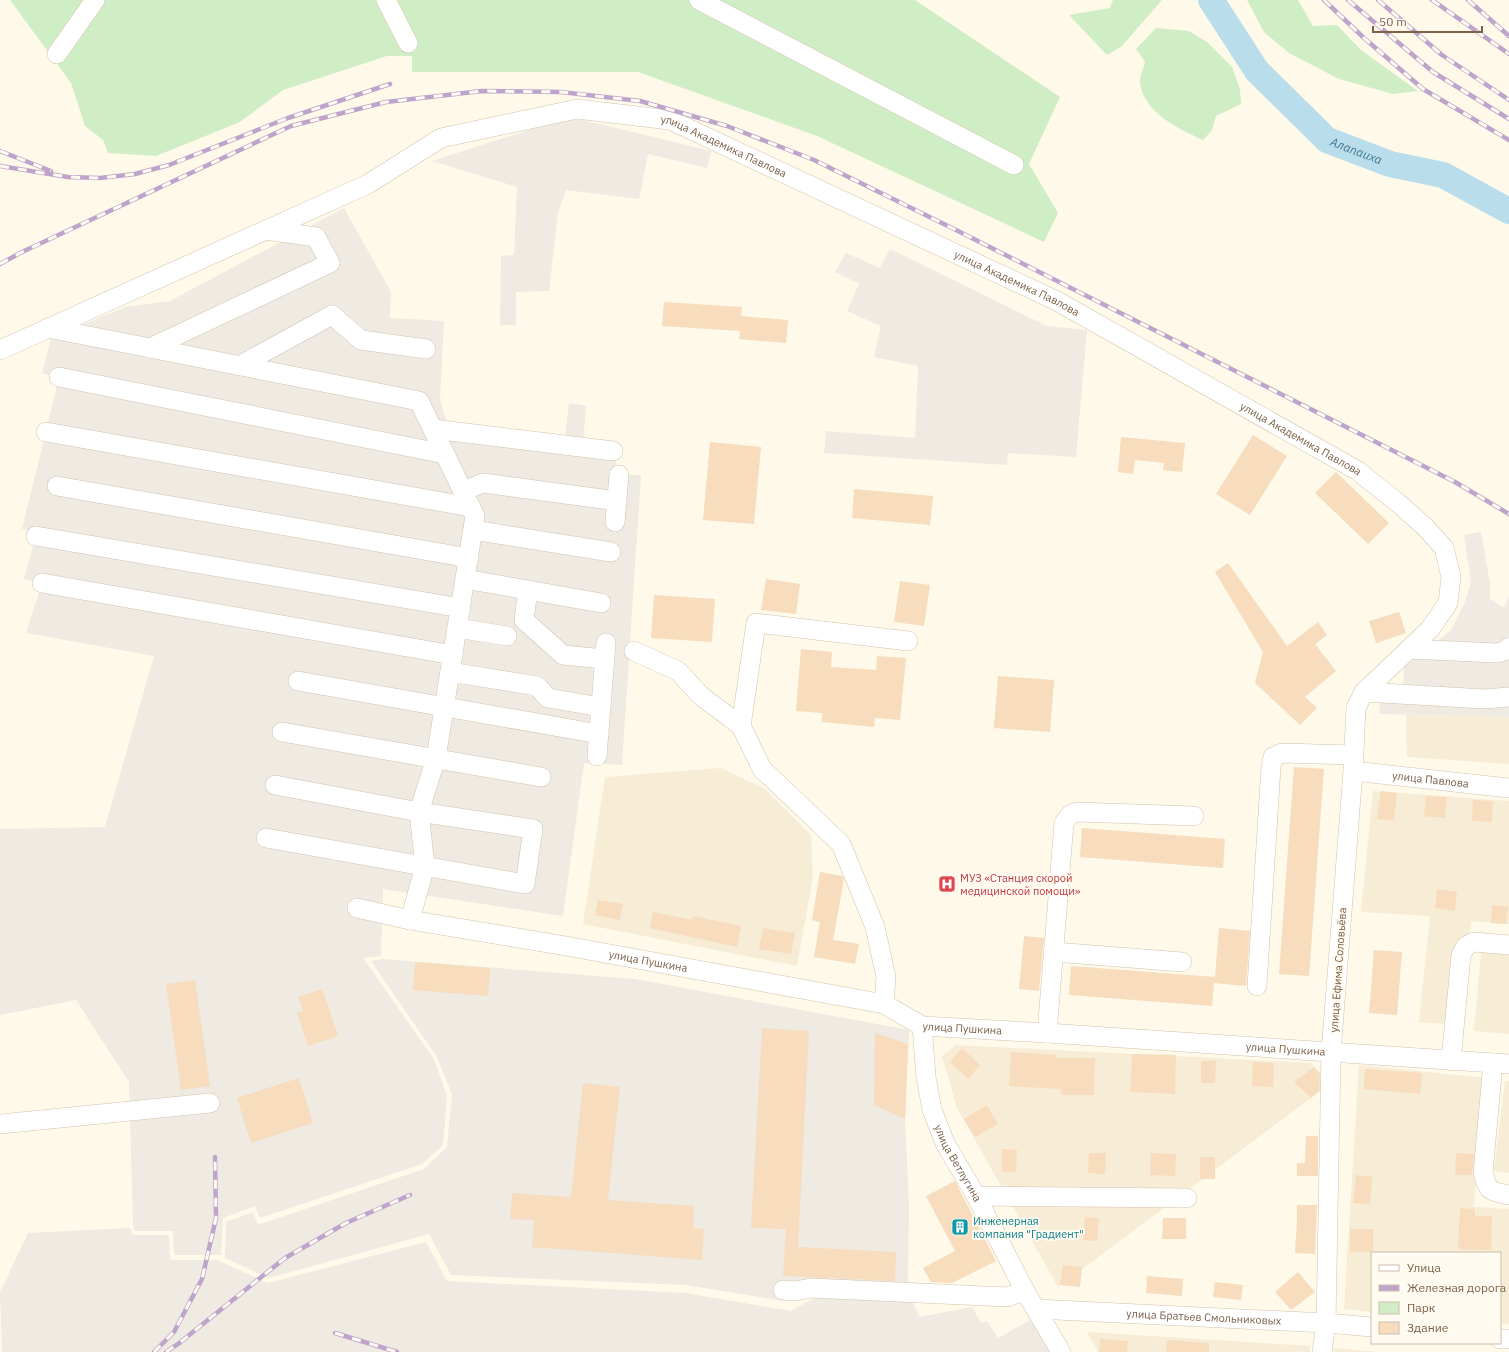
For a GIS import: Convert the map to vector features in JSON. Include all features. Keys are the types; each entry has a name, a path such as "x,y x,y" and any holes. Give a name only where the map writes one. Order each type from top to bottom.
{"street":[{"path":"56,54 95,0"},
{"path":"386,0 408,43"},
{"path":"699,0 1014,165"},
{"name":"улица Академика Павлова","path":"0,350 368,184 441,138 577,109 670,120 1057,301 1358,471 1398,503 1425,527 1444,548 1451,577 1448,603 1430,629 1360,700"},
{"path":"150,348 330,262 316,237 266,230"},
{"path":"239,366 332,315 361,340 426,350"},
{"path":"48,328 419,401 434,429 475,516 436,758 419,812 425,866 410,920"},
{"path":"60,378 445,454"},
{"path":"434,429 613,451"},
{"path":"46,432 467,499"},
{"path":"615,522 619,475"},
{"path":"467,499 483,483 617,502"},
{"path":"57,486 469,558"},
{"path":"473,530 611,552"},
{"path":"36,536 460,608"},
{"path":"465,579 601,603"},
{"path":"42,583 451,664 537,686 548,698 601,707"},
{"path":"528,590 524,620 563,656 605,651 597,756"},
{"path":"741,726 756,623 908,641"},
{"path":"457,628 507,636"},
{"path":"1409,649 1497,653 1507,650 1509,647"},
{"path":"634,651 678,671 701,696 741,726 762,769 841,844 875,927 886,977 884,1004"},
{"path":"298,681 599,734"},
{"path":"1360,700 1485,699 1509,697"},
{"name":"улица Ефима Соловьёва","path":"1322,1352 1326,1323 1331,1053 1353,763 1360,700"},
{"path":"282,732 541,776"},
{"name":"улица Павлова","path":"1257,986 1271,767 1273,756 1282,753 1509,788"},
{"path":"266,838 524,884 533,829 419,812 274,785"},
{"path":"1047,1033 1064,823 1070,815 1077,812 1194,816"},
{"name":"улица Пушкина","path":"357,908 410,920 566,946 884,1004 922,1026 1047,1033 1501,1064"},
{"path":"1452,1061 1461,955 1466,946 1474,942 1509,944"},
{"path":"1054,952 1182,962"},
{"name":"улица Ветлугина","path":"922,1026 926,1077 932,1110 945,1143 976,1196 1025,1291 1061,1352"},
{"path":"1501,1064 1483,1173 1486,1186 1493,1192 1509,1194"},
{"path":"0,1124 210,1103"},
{"path":"976,1196 1187,1198"},
{"path":"783,1290 795,1291 811,1288 1007,1297 1025,1291"},
{"name":"улица Братьев Смольниковых","path":"1036,1309 1326,1323 1371,1328"}],"shaded area":[{"path":"560,120 583,120 711,151 707,168 648,154 639,199 566,190 558,213 549,291 516,292 516,325 500,325 501,256 514,255 517,187 432,161"},
{"path":"344,208 391,292 390,318 444,321 440,400 452,439 563,451 569,403 586,406 582,455 616,459 615,475 641,475 622,765 584,763 563,916 383,889 381,956 363,958 434,1059 447,1096 443,1145 422,1164 260,1218 255,1206 223,1218 221,1255 174,1255 173,1231 135,1231 133,1225 129,1082 76,1000 0,1015 0,829 105,827 154,656 26,633 42,583 24,579 37,532 22,529 59,378 42,373 51,338 125,307 170,301"},
{"path":"890,249 1047,326 1087,330 1076,457 1008,453 1007,465 824,453 826,431 915,438 918,366 874,357 881,326 847,311 859,284 835,272 846,253 880,268"},
{"path":"1481,532 1490,583 1490,599 1504,608 1509,597 1509,717 1379,714 1380,698 1403,698 1404,667 1451,630 1465,602 1471,582 1464,535"},
{"path":"1406,715 1509,717 1509,764 1407,757"},
{"path":"721,768 765,789 811,835 813,876 797,966 583,924 605,777"},
{"path":"1373,791 1509,801 1509,924 1471,921 1461,1025 1419,1022 1430,916 1361,912"},
{"path":"1482,942 1509,944 1509,1034 1474,1031"},
{"path":"383,959 635,979 909,1030 905,1119 909,1205 908,1282 824,1295 911,1299 920,1317 972,1307 981,1323 987,1321 998,1338 1032,1319 1052,1352 2,1352 0,1292 28,1233 130,1228 133,1235 169,1235 170,1260 217,1260 268,1283 426,1242 447,1281 685,1293 791,1311 818,1296 783,1301 686,1285 451,1275 429,1234 269,1278 225,1258 226,1222 253,1212 258,1225 424,1169 447,1147 452,1094 437,1057 371,961"},
{"path":"956,1045 1311,1063 1327,1086 1058,1287 957,1108 942,1056"},
{"path":"1359,1065 1486,1078 1474,1207 1509,1209 1509,1324 1501,1323 1501,1252 1371,1252 1371,1312 1344,1309"},
{"path":"1505,1081 1509,1081 1509,1173 1494,1171"},
{"path":"1087,1332 1310,1346 1310,1352 1098,1352"},
{"path":"1333,1348 1378,1352 1334,1352"}],"green space":[{"path":"10,0 915,0 1060,97 1029,164 1058,213 1044,242 817,136 638,72 412,72 412,56 387,56 283,90 240,122 156,156 108,153 103,140 85,126 71,83"},
{"path":"1113,0 1162,0 1122,46 1107,55 1069,15 1110,8"},
{"path":"1247,0 1298,0 1313,26 1337,25 1361,50 1418,91 1393,94 1339,79 1289,53 1264,32"},
{"path":"1156,28 1189,31 1207,42 1232,67 1240,89 1241,104 1216,116 1212,130 1203,140 1164,119 1148,103 1143,94 1140,81 1145,62 1136,49"}],"building":[{"path":"664,302 742,307 741,316 788,320 786,343 739,339 740,331 662,326"},
{"path":"1253,435 1287,456 1250,515 1216,494"},
{"path":"1121,437 1185,443 1182,472 1163,470 1164,463 1135,460 1133,474 1118,472"},
{"path":"710,442 761,447 754,524 703,520"},
{"path":"1336,472 1389,523 1368,544 1315,493"},
{"path":"854,489 933,496 930,525 852,518"},
{"path":"1228,563 1287,646 1318,622 1327,635 1315,644 1336,671 1305,697 1317,708 1300,725 1255,683 1263,652 1215,572"},
{"path":"766,579 800,584 796,614 761,610"},
{"path":"900,581 930,585 924,626 894,622"},
{"path":"654,595 715,599 712,642 651,638"},
{"path":"1399,612 1406,633 1376,643 1369,621"},
{"path":"801,649 832,652 831,667 876,670 877,656 906,658 900,720 875,718 874,727 822,722 822,713 796,711"},
{"path":"998,676 1054,680 1050,732 994,728"},
{"path":"1294,767 1324,769 1309,976 1279,974"},
{"path":"1381,791 1397,793 1394,821 1377,819"},
{"path":"1426,796 1447,797 1445,818 1424,816"},
{"path":"1473,800 1493,801 1492,822 1472,821"},
{"path":"1082,828 1225,839 1223,868 1080,857"},
{"path":"820,872 842,876 844,879 833,940 859,944 855,964 814,957 820,922 812,920"},
{"path":"1437,889 1457,892 1455,911 1435,908"},
{"path":"598,900 623,904 620,920 595,915"},
{"path":"1492,905 1508,907 1506,924 1491,923"},
{"path":"653,912 692,920 693,916 741,926 737,947 650,928"},
{"path":"763,928 795,933 791,954 759,949"},
{"path":"1219,928 1250,931 1246,986 1214,983 1212,1006 1069,995 1071,966 1215,977"},
{"path":"1024,936 1044,938 1039,991 1019,989"},
{"path":"1374,950 1402,952 1397,1015 1369,1013"},
{"path":"415,962 490,968 488,996 413,990"},
{"path":"195,980 210,1086 181,1090 166,984"},
{"path":"322,989 338,1036 308,1046 297,1013 303,1011 298,997"},
{"path":"762,1028 809,1031 798,1247 896,1252 895,1281 783,1276 786,1229 751,1228"},
{"path":"875,1033 908,1044 905,1119 874,1105"},
{"path":"962,1048 980,1065 968,1079 950,1062"},
{"path":"1011,1052 1056,1055 1056,1058 1095,1058 1094,1095 1061,1095 1061,1089 1009,1086"},
{"path":"1132,1054 1176,1055 1175,1094 1130,1092"},
{"path":"1201,1061 1216,1061 1215,1083 1201,1083"},
{"path":"1253,1062 1274,1063 1273,1087 1252,1086"},
{"path":"1314,1067 1320,1073 1319,1091 1311,1098 1294,1082"},
{"path":"1365,1069 1422,1073 1420,1094 1364,1089"},
{"path":"299,1078 313,1123 251,1143 237,1098"},
{"path":"583,1083 620,1087 608,1200 694,1206 693,1228 704,1229 702,1260 532,1247 534,1220 510,1219 512,1193 571,1197"},
{"path":"987,1105 998,1124 975,1137 964,1119"},
{"path":"1306,1136 1318,1136 1318,1176 1297,1176 1297,1163 1305,1163"},
{"path":"1002,1149 1017,1150 1016,1172 1002,1172"},
{"path":"1089,1153 1106,1153 1105,1174 1088,1173"},
{"path":"1151,1153 1176,1154 1175,1176 1150,1175"},
{"path":"1456,1153 1474,1154 1472,1175 1455,1175"},
{"path":"1200,1157 1215,1157 1215,1179 1200,1179"},
{"path":"1356,1175 1372,1177 1370,1204 1353,1203"},
{"name":"Инженерная компания \"Градиент\"","path":"955,1181 996,1261 952,1283 931,1282 923,1268 955,1251 926,1196"},
{"path":"1297,1205 1317,1205 1315,1254 1295,1253"},
{"path":"1460,1208 1475,1209 1475,1216 1492,1216 1491,1250 1458,1249"},
{"path":"1085,1217 1099,1218 1097,1241 1083,1240"},
{"path":"1163,1218 1186,1218 1186,1239 1162,1239"},
{"path":"1350,1229 1373,1229 1373,1252 1350,1252"},
{"path":"1063,1265 1082,1267 1080,1287 1060,1285"},
{"path":"1298,1272 1315,1292 1291,1310 1275,1292"},
{"path":"1147,1276 1183,1279 1182,1296 1146,1293"},
{"path":"1215,1282 1243,1285 1241,1300 1213,1297"},
{"path":"1100,1339 1128,1341 1127,1352 1099,1352"},
{"path":"1167,1340 1209,1343 1209,1352 1166,1352"}],"waterway":[{"name":"Алапаиха","path":"1211,0 1257,71 1327,140 1390,164 1443,175 1509,211"}],"railway":[{"path":"1324,0 1364,38 1423,89 1509,140"},
{"path":"1348,0 1433,72 1509,119"},
{"path":"1378,0 1442,55 1509,100"},
{"path":"1432,0 1509,54"},
{"path":"1468,0 1509,36"},
{"path":"0,166 68,177 100,178 135,174 169,165 288,118 390,84"},
{"path":"0,264 22,252 291,126 386,102 482,91 561,92 640,101 727,126 814,160 1455,482 1509,514"},
{"path":"0,151 51,171"},
{"path":"154,1352 174,1332 202,1279 216,1218 215,1157"},
{"path":"166,1352 285,1258 346,1223 410,1195"},
{"path":"335,1333 397,1352"}],"place":[{"name":"МУЗ «Станция скорой медицинской помощи»","path":"947,884"},
{"name":"Инженерная компания \"Градиент\"","path":"960,1227"}]}
